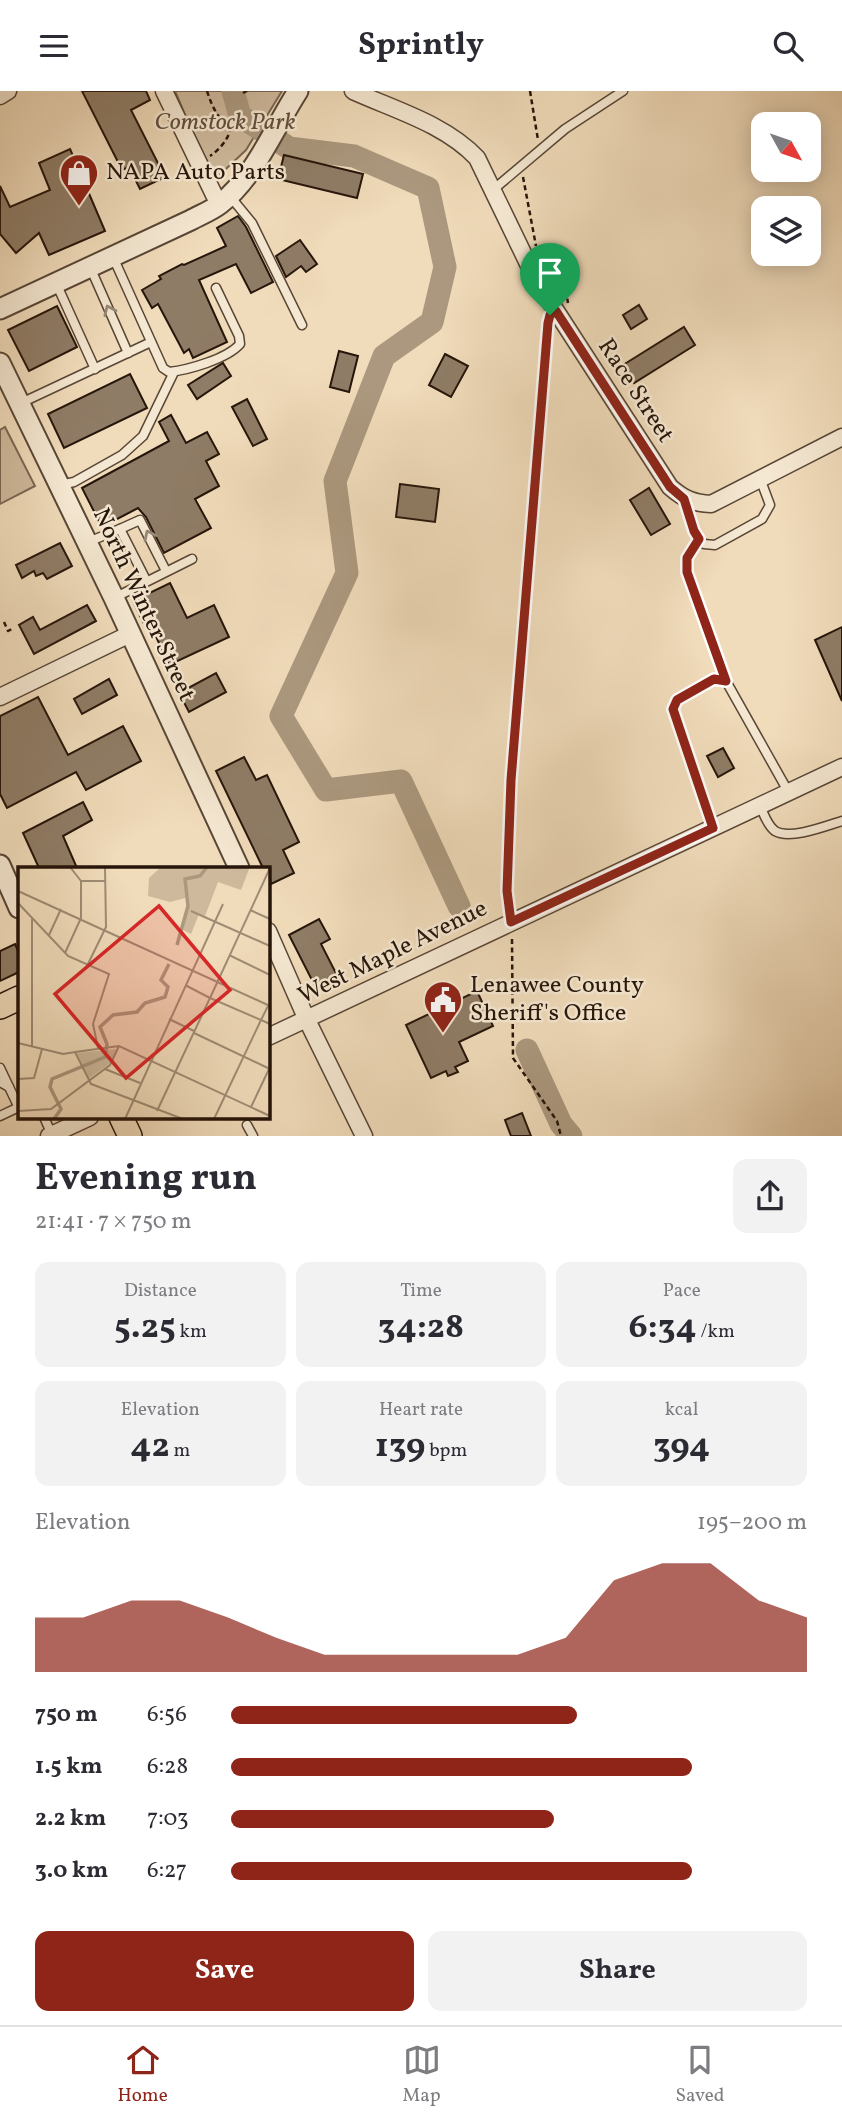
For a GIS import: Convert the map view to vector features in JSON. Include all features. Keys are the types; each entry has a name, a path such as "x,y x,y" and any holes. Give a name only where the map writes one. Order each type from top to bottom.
{"main road":[{"path":"0,1007 18,998"},
{"path":"122,1119 130,1136"}],"street":[{"path":"164,91 224,200"},
{"path":"0,309 113,257 224,200 256,160 298,91"},
{"name":"Race Street","path":"353,91 446,133 464,144 477,158 536,280 670,487 691,501"},
{"name":"North Winter Street","path":"0,363 114,597 239,867"},
{"path":"691,501 711,504 761,481 842,437"},
{"path":"0,697 130,633"},
{"name":"West Maple Avenue","path":"270,1036 842,767"},
{"path":"0,865 18,906"},
{"path":"270,936 307,1020 364,1136"},
{"path":"51,1135 86,1119"}],"lane":[{"path":"494,189 565,129 623,91"},
{"path":"224,200 252,223 302,325"},
{"path":"113,257 163,368 169,372 202,365 236,349 240,344 239,336 216,288"},
{"path":"90,267 128,353"},
{"path":"56,283 95,369"},
{"path":"20,404 151,342"},
{"path":"59,486 74,482 122,455 143,436 174,372"},
{"path":"691,501 694,531 704,544 715,545 762,519 770,505 761,481"},
{"path":"87,543 141,520 166,571"},
{"path":"120,529 146,580"},
{"path":"699,539 687,558 687,572 726,681 789,793"},
{"path":"114,597 192,559"},
{"path":"713,828 673,709 677,700 714,679 726,681"},
{"path":"760,806 771,828 783,834 815,830 842,821"},
{"path":"0,1068 18,1105"},
{"path":"0,1082 9,1087"},
{"path":"0,1116 18,1107"},
{"path":"247,1125 253,1136"}],"path":[{"path":"207,91 219,119 230,129 223,143 210,156"},
{"path":"530,91 538,139 537,154 522,178 537,248 569,302 550,315 548,323 511,780 507,891 511,922 513,1058 557,1121 561,1136"},
{"path":"4,622 8,631 12,629"}],"green space":[{"name":"Comstock Park","path":"175,91 282,91 246,150 213,181"},
{"path":"5,427 35,486 0,504 0,430"}],"building":[{"path":"82,91 146,91 150,100 131,110 165,177 140,189 129,167 122,170"},
{"path":"70,149 105,231 49,255 39,233 16,253 0,234 0,186 10,207 50,190 39,163"},
{"path":"284,155 363,174 357,198 278,179"},
{"path":"238,216 273,282 251,293 236,264 199,280 227,342 193,358 189,349 184,353 158,304 152,308 142,290 161,279 159,276 226,246 217,228"},
{"path":"300,240 317,264 306,272 301,266 286,277 276,256"},
{"path":"639,305 647,319 631,329 623,315"},
{"path":"57,306 77,347 29,371 8,330"},
{"path":"684,327 695,345 634,383 623,365"},
{"path":"339,351 358,356 349,392 330,387"},
{"path":"445,354 468,366 451,397 429,385"},
{"path":"223,363 231,376 197,399 188,385"},
{"path":"130,374 147,408 64,448 48,414"},
{"path":"247,399 267,439 253,446 232,407"},
{"path":"171,415 186,443 207,432 219,454 206,461 219,486 195,499 211,528 164,553 146,517 138,508 102,527 82,488 169,441 159,422"},
{"path":"400,484 439,489 435,522 396,517"},
{"path":"649,488 670,524 651,535 630,500"},
{"path":"60,543 72,566 47,579 43,573 36,576 34,571 22,578 16,565"},
{"path":"170,583 187,618 214,605 229,637 169,665 148,619 143,622 133,601"},
{"path":"87,605 96,621 34,654 19,625 33,617 40,630"},
{"path":"842,627 842,701 815,640"},
{"path":"216,673 226,692 189,712 179,693"},
{"path":"109,679 117,695 82,714 74,699"},
{"path":"38,697 68,755 123,726 141,761 86,790 76,772 7,808 0,794 0,716"},
{"path":"723,748 734,768 718,777 707,756"},
{"path":"244,757 256,780 267,775 299,842 283,850 294,873 271,884 270,867 263,867 216,771"},
{"path":"83,802 92,820 63,836 77,867 39,867 23,833"},
{"path":"319,919 330,939 321,944 339,979 317,990 289,935"},
{"path":"15,944 18,951 18,972 0,981 0,951"},
{"name":"Lenawee County Sheriff's Office","path":"477,991 493,1026 459,1042 468,1061 455,1067 458,1072 448,1076 446,1071 431,1078 406,1025"},
{"path":"522,1113 531,1136 511,1136 505,1120"}],"waterway":[{"path":"233,91 240,116 289,148 354,156 428,188 445,267 432,322 384,356 335,481 347,573 281,716 326,790 401,781 459,906"},
{"path":"527,1050 561,1124 571,1136"}],"place":[{"name":"NAPA Auto Parts","path":"79,207"},
{"name":"Lenawee County Sheriff's Office","path":"443,1034"}],"route":[{"path":"556,311 670,487 684,499 699,539 687,558 687,572 726,681 714,679 677,700 673,709 713,828 511,922 507,891 511,780 550,315 556,311"}]}
